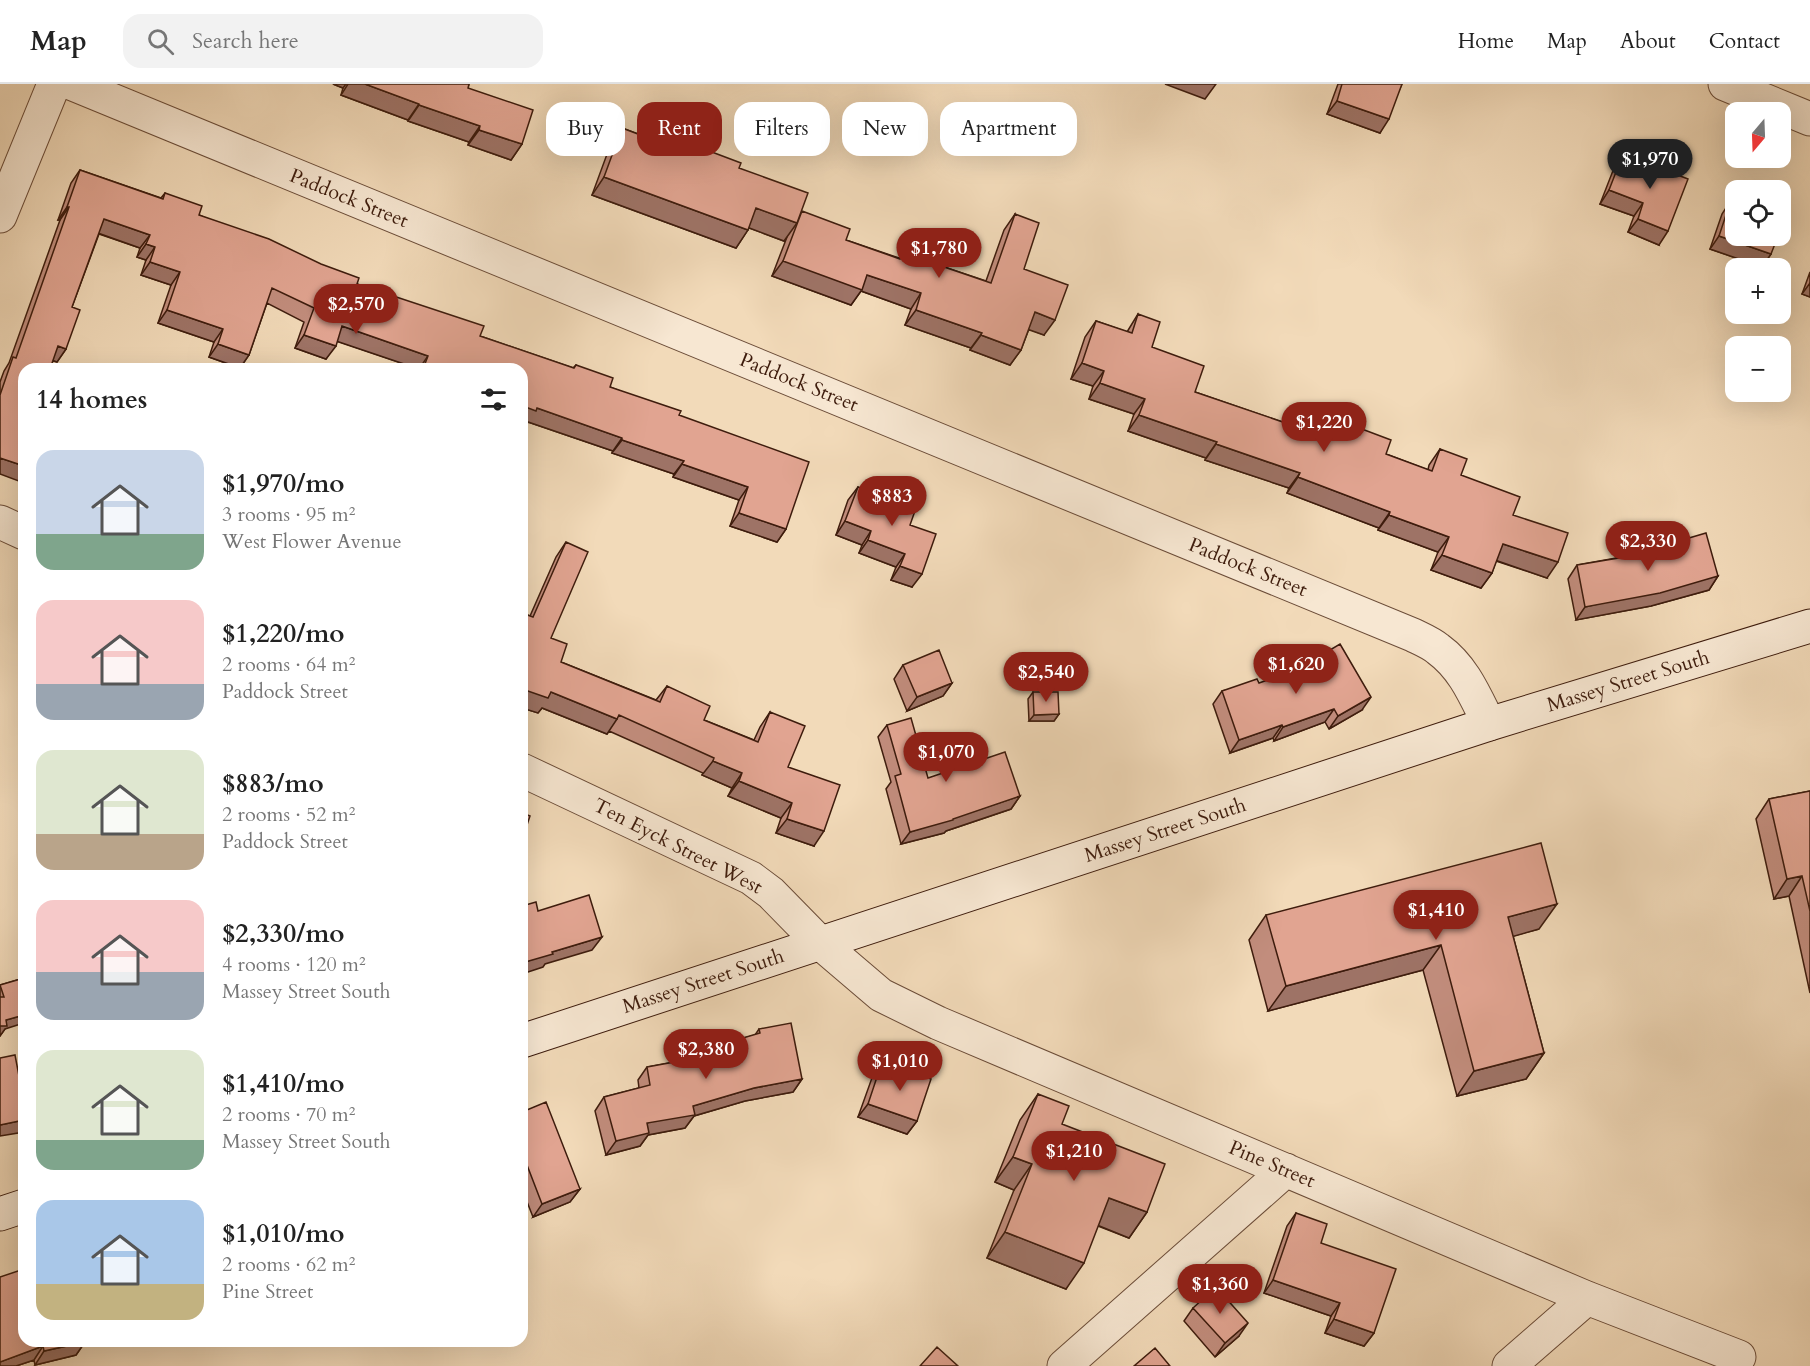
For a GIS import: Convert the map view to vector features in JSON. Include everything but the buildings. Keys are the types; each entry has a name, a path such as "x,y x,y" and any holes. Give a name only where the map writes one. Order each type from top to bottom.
{"street":[{"path":"0,216 54,84"},
{"name":"Paddock Street","path":"73,84 1413,635 1437,648 1455,663 1469,683 1489,724"},
{"path":"1725,84 1810,119"},
{"path":"0,522 18,530"},
{"name":"Massey Street South","path":"528,1039 1489,724 1810,626"},
{"name":"Ten Eyck Street West","path":"528,773 751,878 771,894 820,943"},
{"name":"Pine Street","path":"820,943 881,995 938,1023 1587,1298 1739,1357"},
{"path":"1064,1366 1287,1170"},
{"path":"0,1214 18,1208"},
{"path":"1509,1366 1587,1298"}]}
